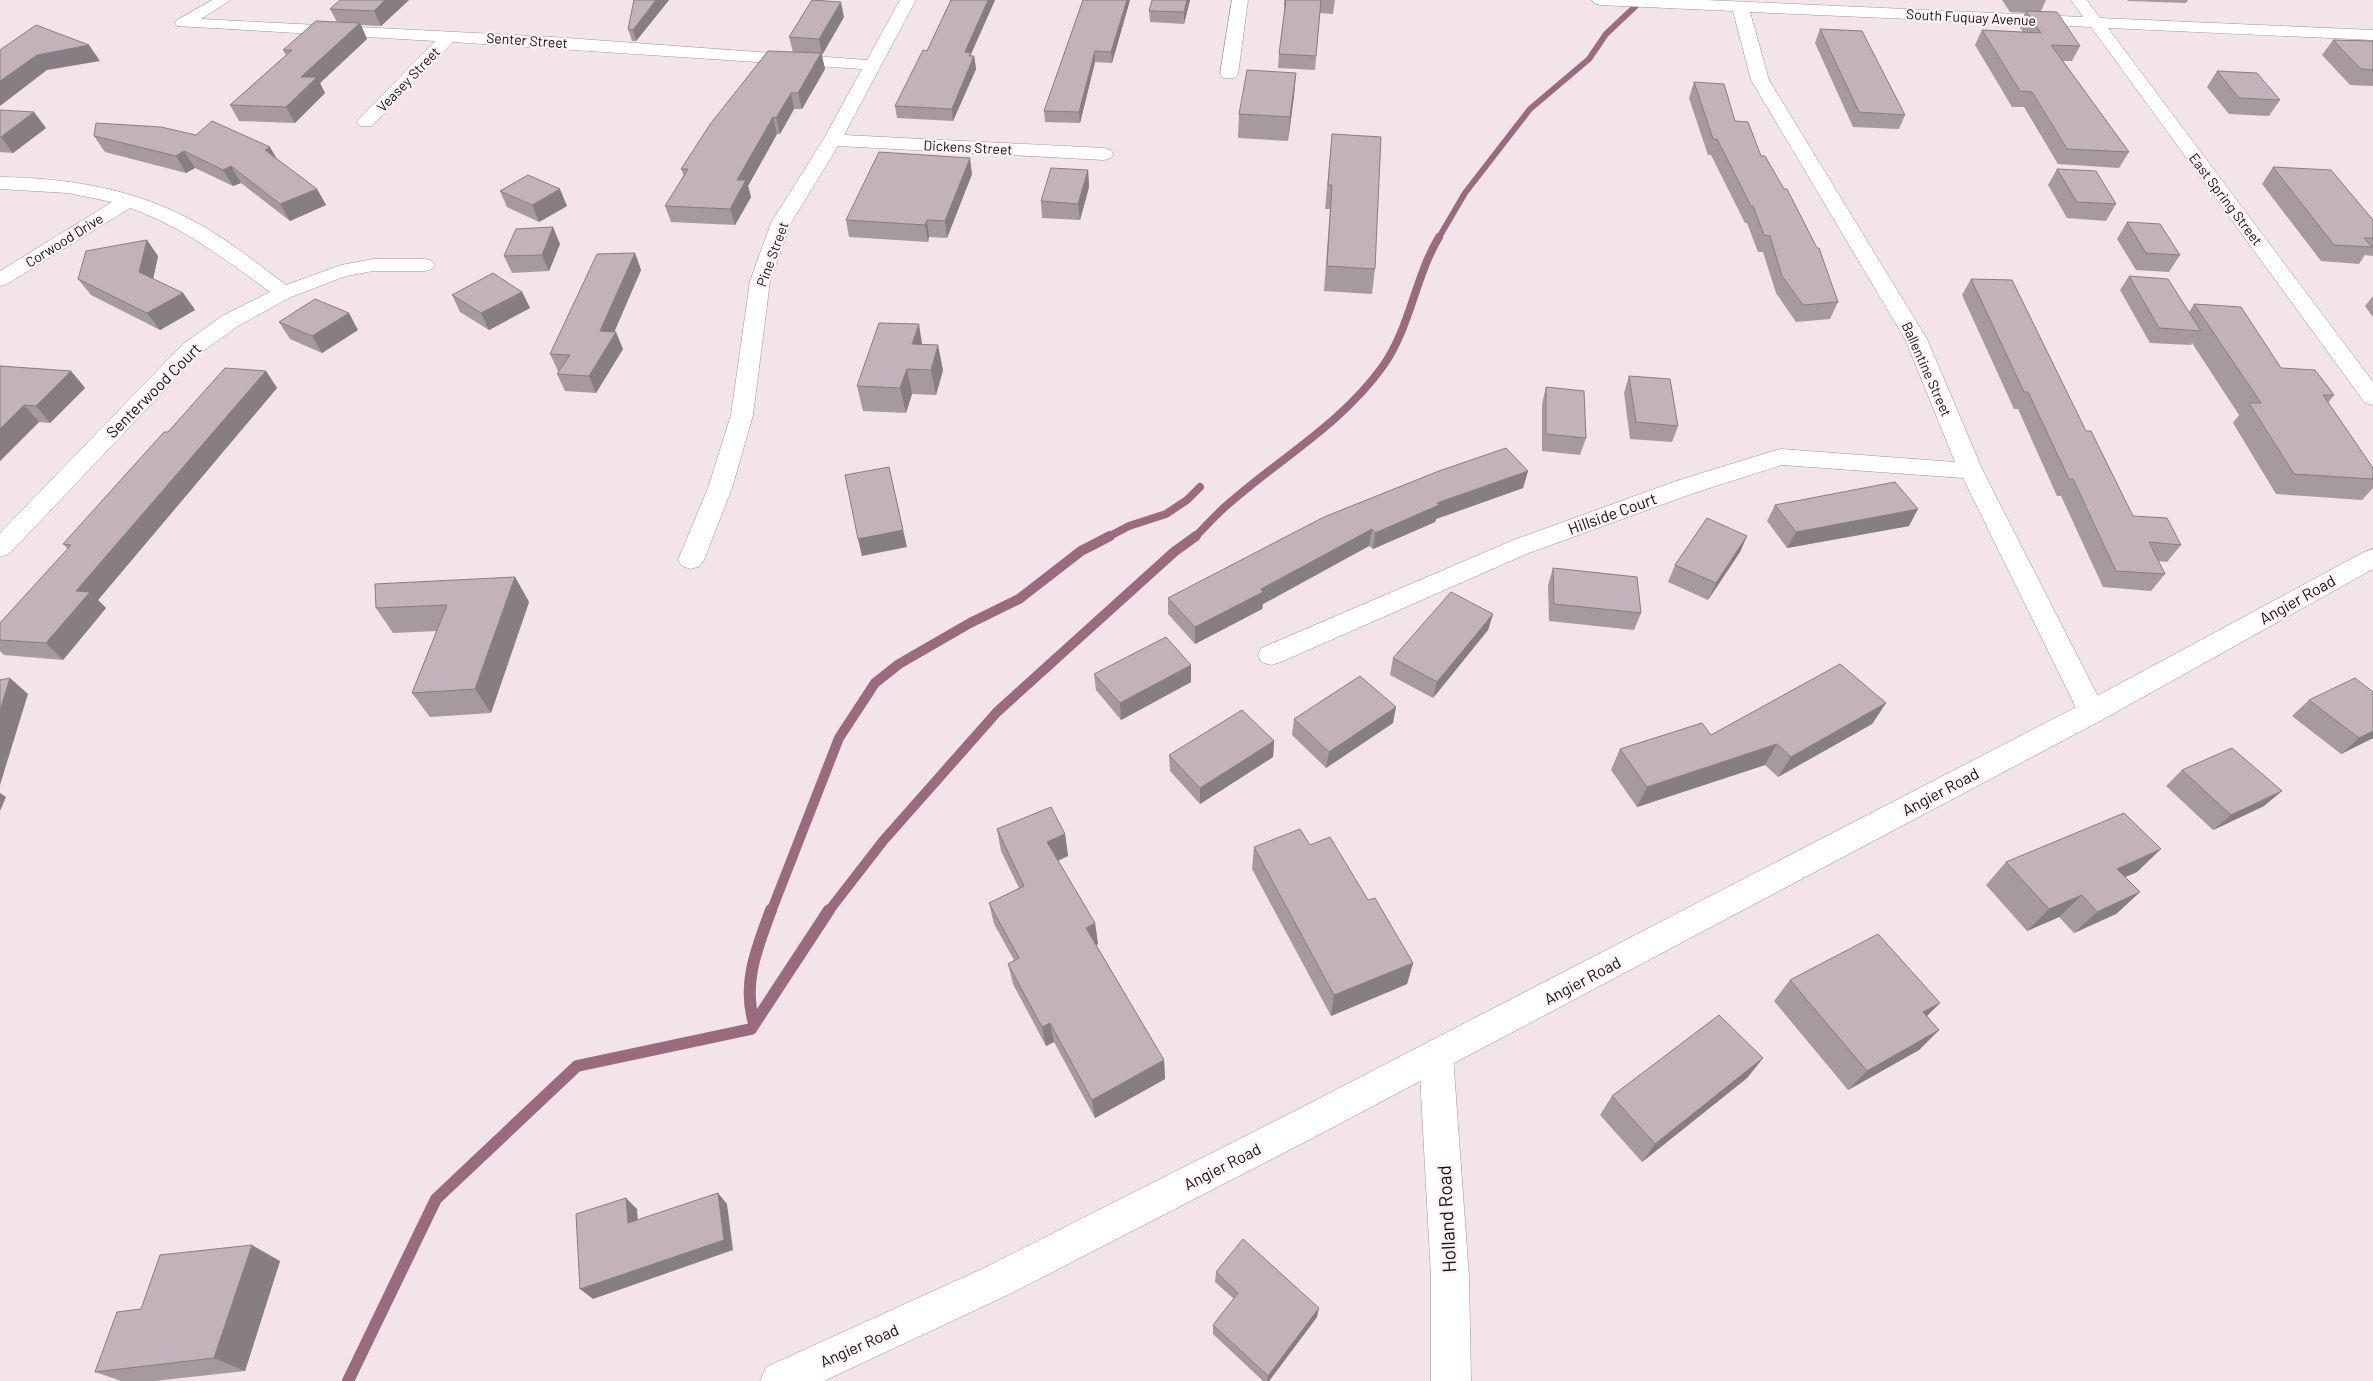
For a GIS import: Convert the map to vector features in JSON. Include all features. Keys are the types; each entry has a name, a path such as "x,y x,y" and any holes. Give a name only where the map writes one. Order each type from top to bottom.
{"street":[{"name":"Senter Street","path":"223,0 183,23 449,36 871,65"},
{"name":"Pine Street","path":"691,560 720,488 742,415 760,281 781,223 832,140 871,65 908,0"},
{"path":"1229,74 1240,0"},
{"name":"South Fuquay Avenue","path":"1600,0 2373,35"},
{"name":"East Spring Street","path":"2079,0 2094,23 2373,398"},
{"name":"Ballentine Street","path":"1740,6 1760,80 1916,339 1971,471 2092,712"},
{"name":"Veasey Street","path":"366,122 449,36"},
{"name":"Dickens Street","path":"832,140 1104,154"},
{"path":"0,184 68,187 129,200 178,220 284,293"},
{"name":"Corwood Drive","path":"0,280 129,200"},
{"name":"Senterwood Court","path":"0,548 191,349 230,321 284,293 341,271 373,266 425,265"},
{"name":"Hillside Court","path":"1271,656 1520,547 1685,487 1781,457 1971,471"},
{"name":"Angier Road","path":"780,1381 999,1280 1436,1056 2092,712 2373,558"},
{"name":"Holland Road","path":"1436,1056 1450,1277 1451,1381"}],"building":[{"path":"340,0 385,0 374,11 330,9"},
{"path":"634,0 656,0 633,30 628,29"},
{"path":"812,0 841,2 819,39 789,37"},
{"path":"951,0 988,0 965,52 971,53 969,56 974,56 952,109 895,106 923,50 927,51"},
{"path":"1083,0 1127,0 1111,52 1095,51 1079,112 1044,111"},
{"path":"1152,0 1187,0 1184,12 1149,11"},
{"path":"1286,0 1321,0 1316,56 1279,54"},
{"path":"2026,11 2057,12 2080,46 2051,45 2129,152 2067,149 2032,92 2020,91 1982,30 2041,33"},
{"path":"316,21 360,23 301,77 317,77 286,107 230,105 292,50 283,50"},
{"path":"36,25 89,45 37,55 0,81 0,50"},
{"path":"1820,29 1862,31 1905,115 1859,112"},
{"path":"2333,40 2373,41 2373,70 2361,69"},
{"path":"768,51 821,53 798,93 791,93 776,118 773,117 737,180 746,180 730,209 665,206 688,169 681,169 711,123"},
{"path":"1247,70 1296,73 1290,117 1239,114"},
{"path":"2217,71 2257,73 2280,100 2239,98"},
{"path":"1694,82 1724,84 1735,121 1748,122 1761,156 1765,156 1784,189 1787,189 1817,248 1819,248 1838,302 1803,305 1782,276 1770,236 1764,235 1753,206 1751,206 1717,139 1713,139"},
{"path":"0,110 34,112 0,137"},
{"path":"212,121 270,147 265,150 317,189 280,204 231,166 223,170 184,151 176,156 94,136 96,123 161,127 196,135"},
{"path":"1332,134 1381,137 1375,269 1327,266 1332,185 1328,185"},
{"path":"879,152 970,158 945,221 927,220 925,225 846,220"},
{"path":"2273,167 2331,170 2373,220 2373,238 2364,238 2372,247 2334,245"},
{"path":"1051,168 1088,170 1078,204 1041,201"},
{"path":"2057,169 2096,171 2116,204 2077,202"},
{"path":"528,175 560,189 532,205 500,191"},
{"path":"2127,222 2160,224 2180,255 2146,253"},
{"path":"553,227 542,255 504,256 516,229"},
{"path":"147,240 139,272 183,293 147,313 78,279 86,251"},
{"path":"635,253 600,331 616,332 589,376 557,374 570,355 550,354 597,254"},
{"path":"493,273 522,292 481,313 452,295"},
{"path":"2129,276 2168,279 2201,331 2159,328"},
{"path":"1971,279 2012,280 2086,431 2091,431 2133,516 2167,518 2181,545 2149,542 2165,574 2116,571 2073,479 2069,479 2028,392 2024,392"},
{"path":"315,299 349,313 312,336 279,322"},
{"path":"2194,304 2241,307 2281,368 2315,370 2334,395 2323,395 2373,468 2373,479 2294,474 2249,403 2261,403"},
{"path":"879,323 919,324 912,344 938,345 931,370 907,369 900,388 857,386"},
{"path":"0,366 71,371 36,406 24,405 0,429"},
{"path":"225,368 266,371 76,591 90,592 46,643 0,640 0,623 71,545 63,544 164,432 168,432"},
{"path":"1629,376 1670,379 1678,426 1636,422"},
{"path":"1546,387 1584,391 1586,438 1546,434"},
{"path":"1506,448 1528,471 1437,503 1439,505 1375,533 1372,529 1261,589 1263,592 1195,627 1168,598 1324,517 1439,471"},
{"path":"889,467 903,530 858,539 845,475"},
{"path":"1895,482 1918,509 1796,532 1775,505"},
{"path":"1707,518 1747,536 1716,583 1675,565"},
{"path":"1553,568 1637,577 1641,613 1554,604"},
{"path":"515,577 475,689 412,693 447,605 376,608 375,584"},
{"path":"1451,592 1493,614 1437,682 1393,658"},
{"path":"1166,637 1191,665 1120,703 1094,674"},
{"path":"1840,664 1886,703 1791,757 1777,744 1647,787 1620,749 1702,723 1711,735"},
{"path":"1360,676 1396,707 1329,752 1294,719"},
{"path":"10,678 0,710 0,680"},
{"path":"2355,678 2373,692 2373,731 2359,738 2309,700"},
{"path":"1242,710 1274,741 1200,788 1169,755"},
{"path":"2232,748 2282,791 2231,815 2182,770"},
{"path":"1051,807 1065,834 1047,842 1095,923 1086,928 1164,1060 1092,1100 1050,1023 1042,1027 1008,964 1019,958 989,903 1024,886 997,829"},
{"path":"2124,813 2161,849 2117,869 2140,892 2097,912 2082,895 2049,909 2006,862"},
{"path":"1300,829 1310,845 1330,837 1368,900 1375,898 1413,963 1334,995 1254,847"},
{"path":"1878,934 1940,1003 1923,1012 1939,1030 1867,1071 1790,980"},
{"path":"1719,1015 1763,1058 1655,1144 1612,1096"},
{"path":"718,1193 724,1240 580,1289 576,1214 626,1198 628,1223"},
{"path":"1243,1239 1319,1308 1268,1376 1213,1325 1238,1293 1216,1272"},
{"path":"252,1245 214,1358 95,1372 117,1312 141,1309 160,1255"}],"waterway":[{"path":"1438,239 1465,193 1530,109 1589,59 1606,34 1642,0"},
{"path":"1196,536 1228,504 1312,438 1367,386 1383,366 1400,335 1424,269 1439,237"},
{"path":"1108,537 1129,526 1166,514 1187,500 1200,487"},
{"path":"771,912 839,738 875,683 899,664 970,623 1019,599 1081,551 1110,536"},
{"path":"828,912 883,841 997,712 1174,552 1196,536"},
{"path":"754,1023 751,1008 750,980 756,952 771,910"},
{"path":"348,1381 436,1199 577,1066 751,1029 829,910"}]}
